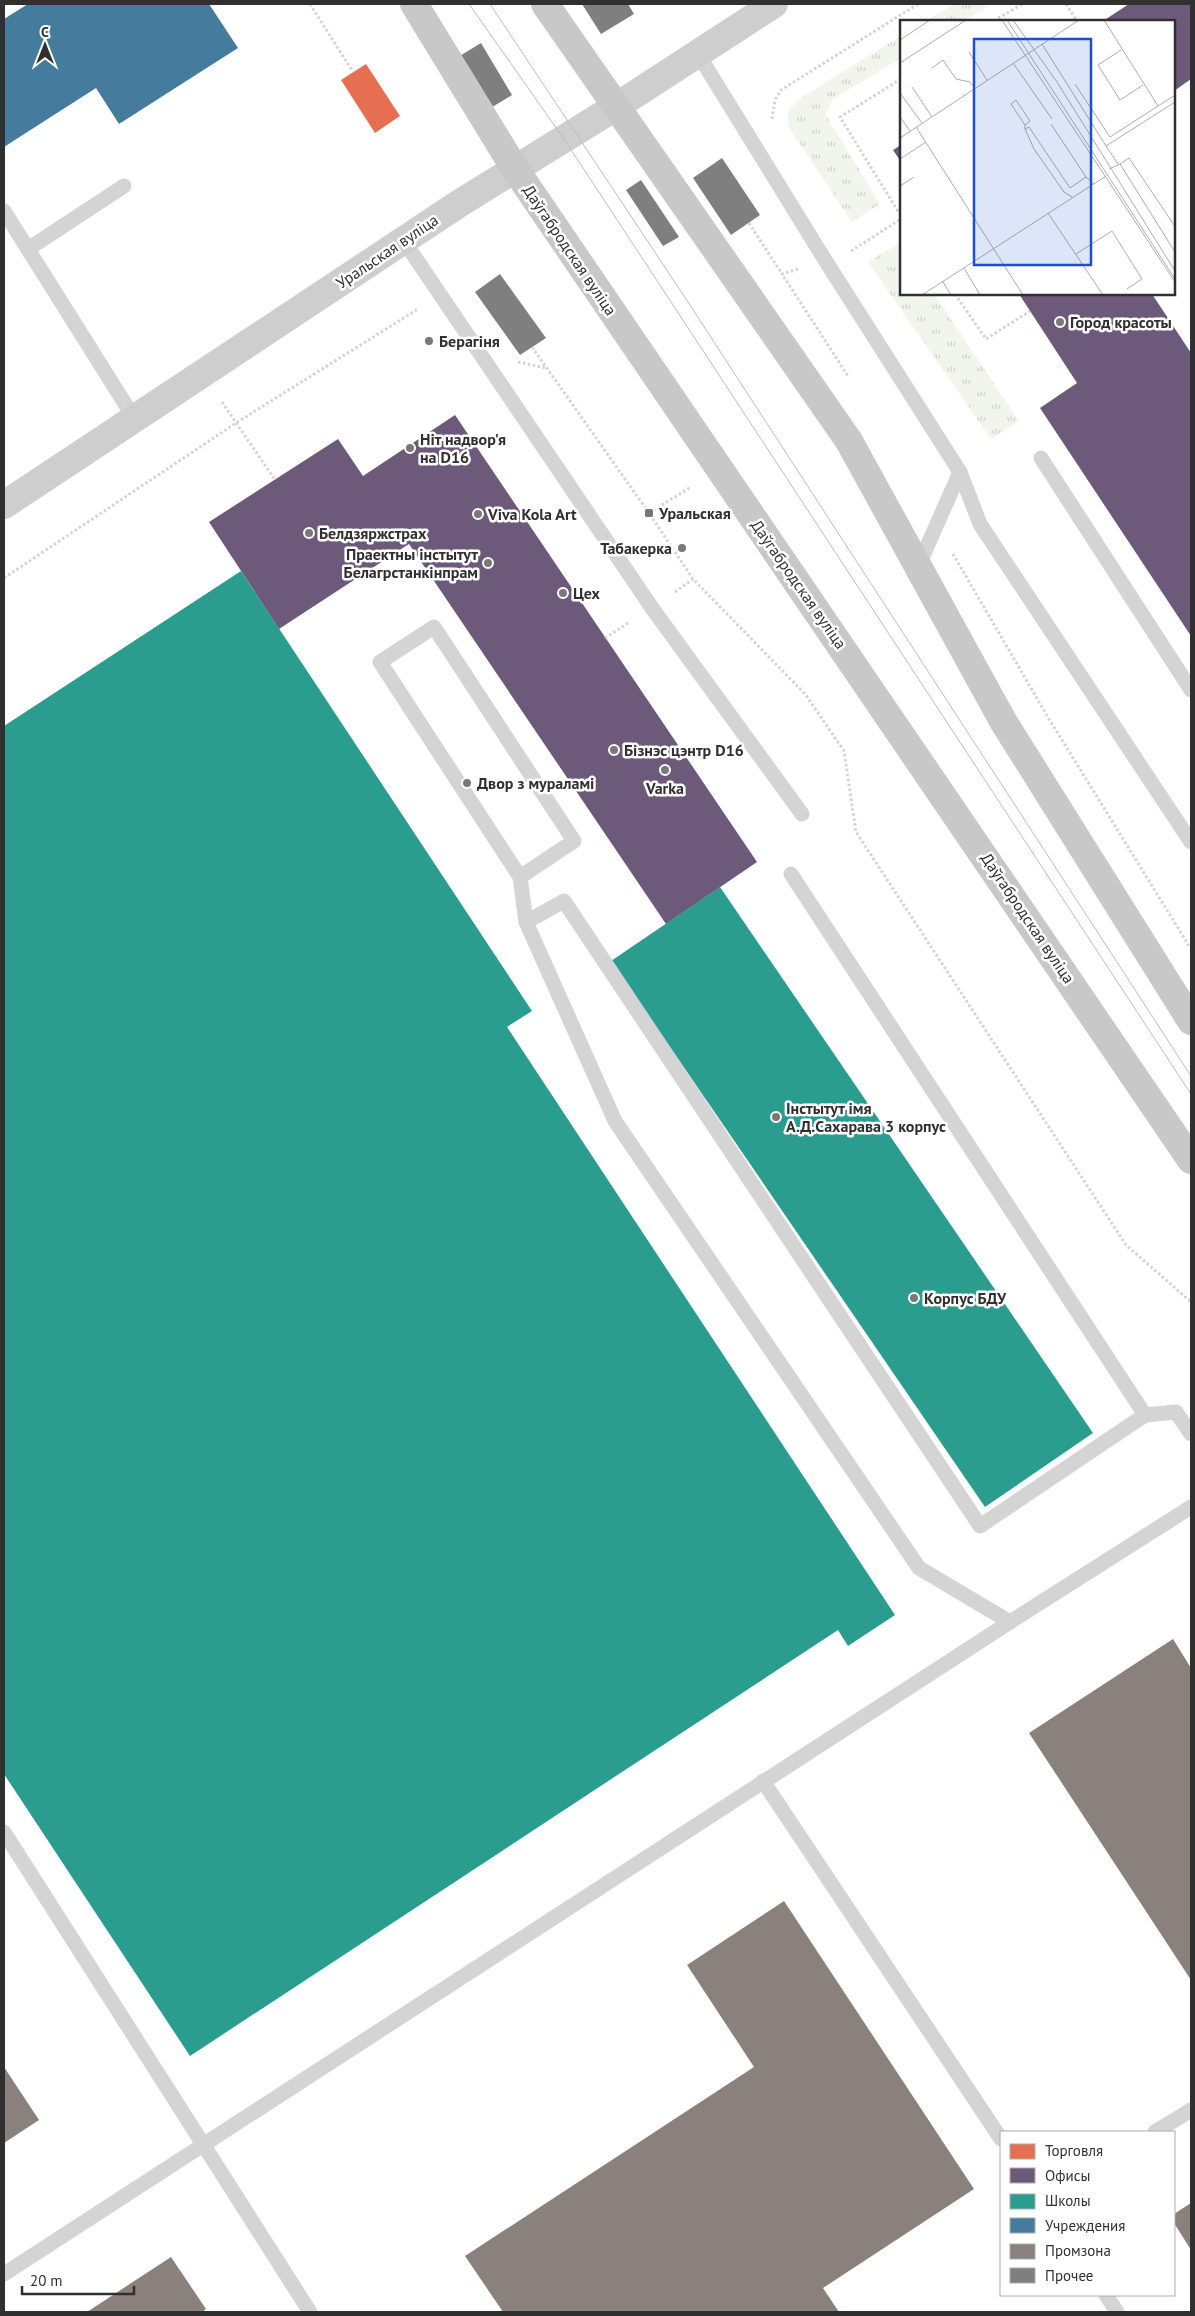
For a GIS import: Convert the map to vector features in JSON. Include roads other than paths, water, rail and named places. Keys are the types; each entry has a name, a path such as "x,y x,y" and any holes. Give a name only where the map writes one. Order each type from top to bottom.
{"main road":[{"name":"Даўгабродская вуліца","path":"414,4 515,170 1191,1160"},
{"path":"546,4 849,441 1003,721 1191,1021"}],"street":[{"name":"Уральская вуліца","path":"6,497 134,418 460,203 618,106 774,4"}],"lane":[{"path":"698,54 825,260 960,472 980,524 1191,842"},
{"path":"28,249 124,186"},
{"path":"4,212 134,418"},
{"path":"404,241 652,608 802,814"},
{"path":"1041,458 1191,690"},
{"path":"918,567 960,472"},
{"path":"520,877 574,841 434,626 380,662 520,877 526,922 615,1121 918,1568 1010,1622"},
{"path":"791,874 1145,1415"},
{"path":"526,922 564,900 980,1526 1145,1415 1176,1412 1191,1434"},
{"path":"4,2274 763,1781 1191,1507"},
{"path":"763,1781 1000,2137"},
{"path":"4,1832 310,2312"},
{"path":"1157,2131 1191,2110"},
{"path":"1107,2296 1117,2312"}],"tram line":[{"path":"469,4 564,139 1191,1094"},
{"path":"490,4 688,302 1191,1076"}],"place":[{"name":"Город красоты","path":"1060,322"},
{"name":"Берагіня","path":"429,341"},
{"name":"Ніт надвор'я на D16","path":"410,448"},
{"name":"Уральская","path":"649,513"},
{"name":"Viva Kola Art","path":"478,514"},
{"name":"Белдзяржстрах","path":"309,533"},
{"name":"Табакерка","path":"682,548"},
{"name":"Праектны інстытут Белагрстанкінпрам","path":"488,563"},
{"name":"Цех","path":"563,593"},
{"name":"Бізнэс цэнтр D16","path":"614,750"},
{"name":"Varka","path":"665,770"},
{"name":"Двор з мураламі","path":"467,783"},
{"name":"Інстытут імя А.Д.Сахарава 3 корпус","path":"776,1117"},
{"name":"Корпус БДУ","path":"914,1298"}]}
